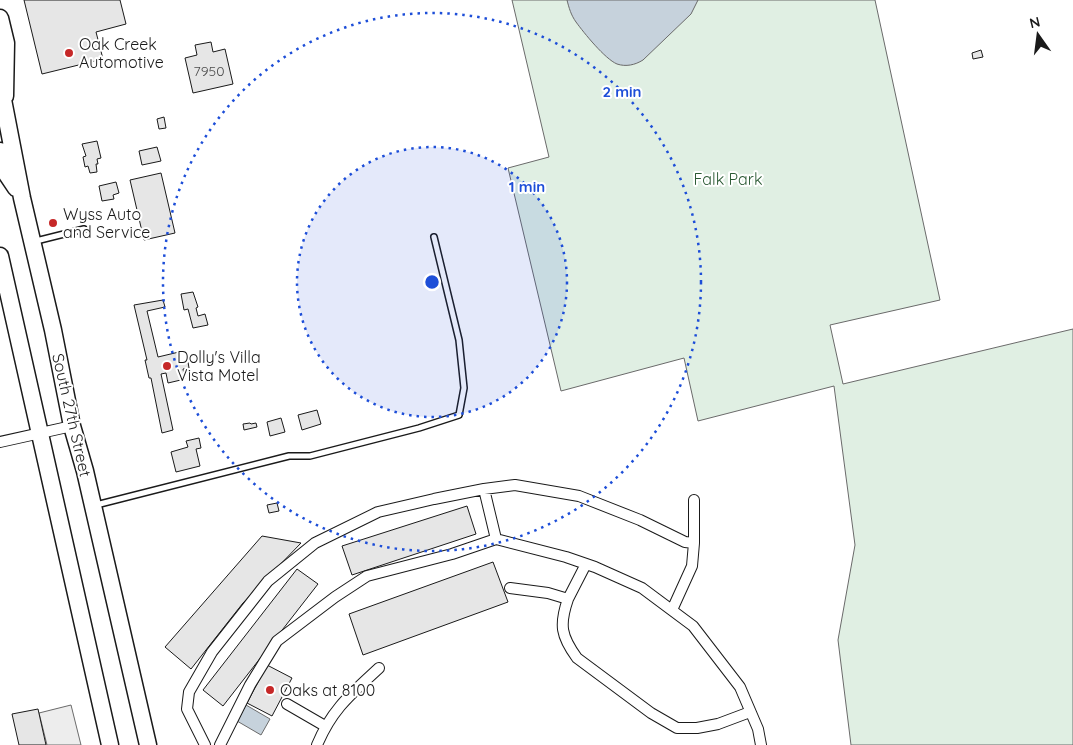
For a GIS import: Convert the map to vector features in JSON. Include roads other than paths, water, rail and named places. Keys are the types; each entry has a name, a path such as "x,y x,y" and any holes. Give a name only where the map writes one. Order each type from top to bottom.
{"main road":[{"path":"0,18 6,43 5,106"},
{"name":"South 27th Street","path":"0,84 22,198 54,330 72,426 93,506 148,745"},
{"path":"0,151 6,173 22,198"},
{"path":"0,256 110,745"}],"street":[{"path":"0,442 72,426"},
{"path":"205,745 187,709 188,692 212,652 268,581 315,543 378,512 484,489 514,486 579,496 640,520 685,542 694,543"},
{"path":"484,489 496,539"},
{"path":"672,610 692,566 694,500"},
{"path":"220,745 250,685 277,641 335,597 367,576 452,554 496,539 586,564 642,588 693,626 740,687 758,729 760,745"},
{"path":"586,564 568,599 562,618 563,633 568,646 577,658 651,713 677,728 696,728 718,724 750,712"},
{"path":"510,588 548,593 568,599"},
{"path":"317,745 325,726 342,702 378,668"},
{"path":"287,704 325,726"}],"lane":[{"path":"33,242 84,229"},
{"path":"93,506 289,456 319,454 419,428 459,415 464,388 459,340 434,237"}],"place":[{"name":"Oak Creek Automotive","path":"69,53"},
{"name":"Wyss Auto and Service","path":"53,223"},
{"name":"Dolly's Villa Vista Motel","path":"167,366"},
{"name":"Oaks at 8100","path":"270,690"}],"park label":[{"name":"Falk Park","path":"728,179"}]}
